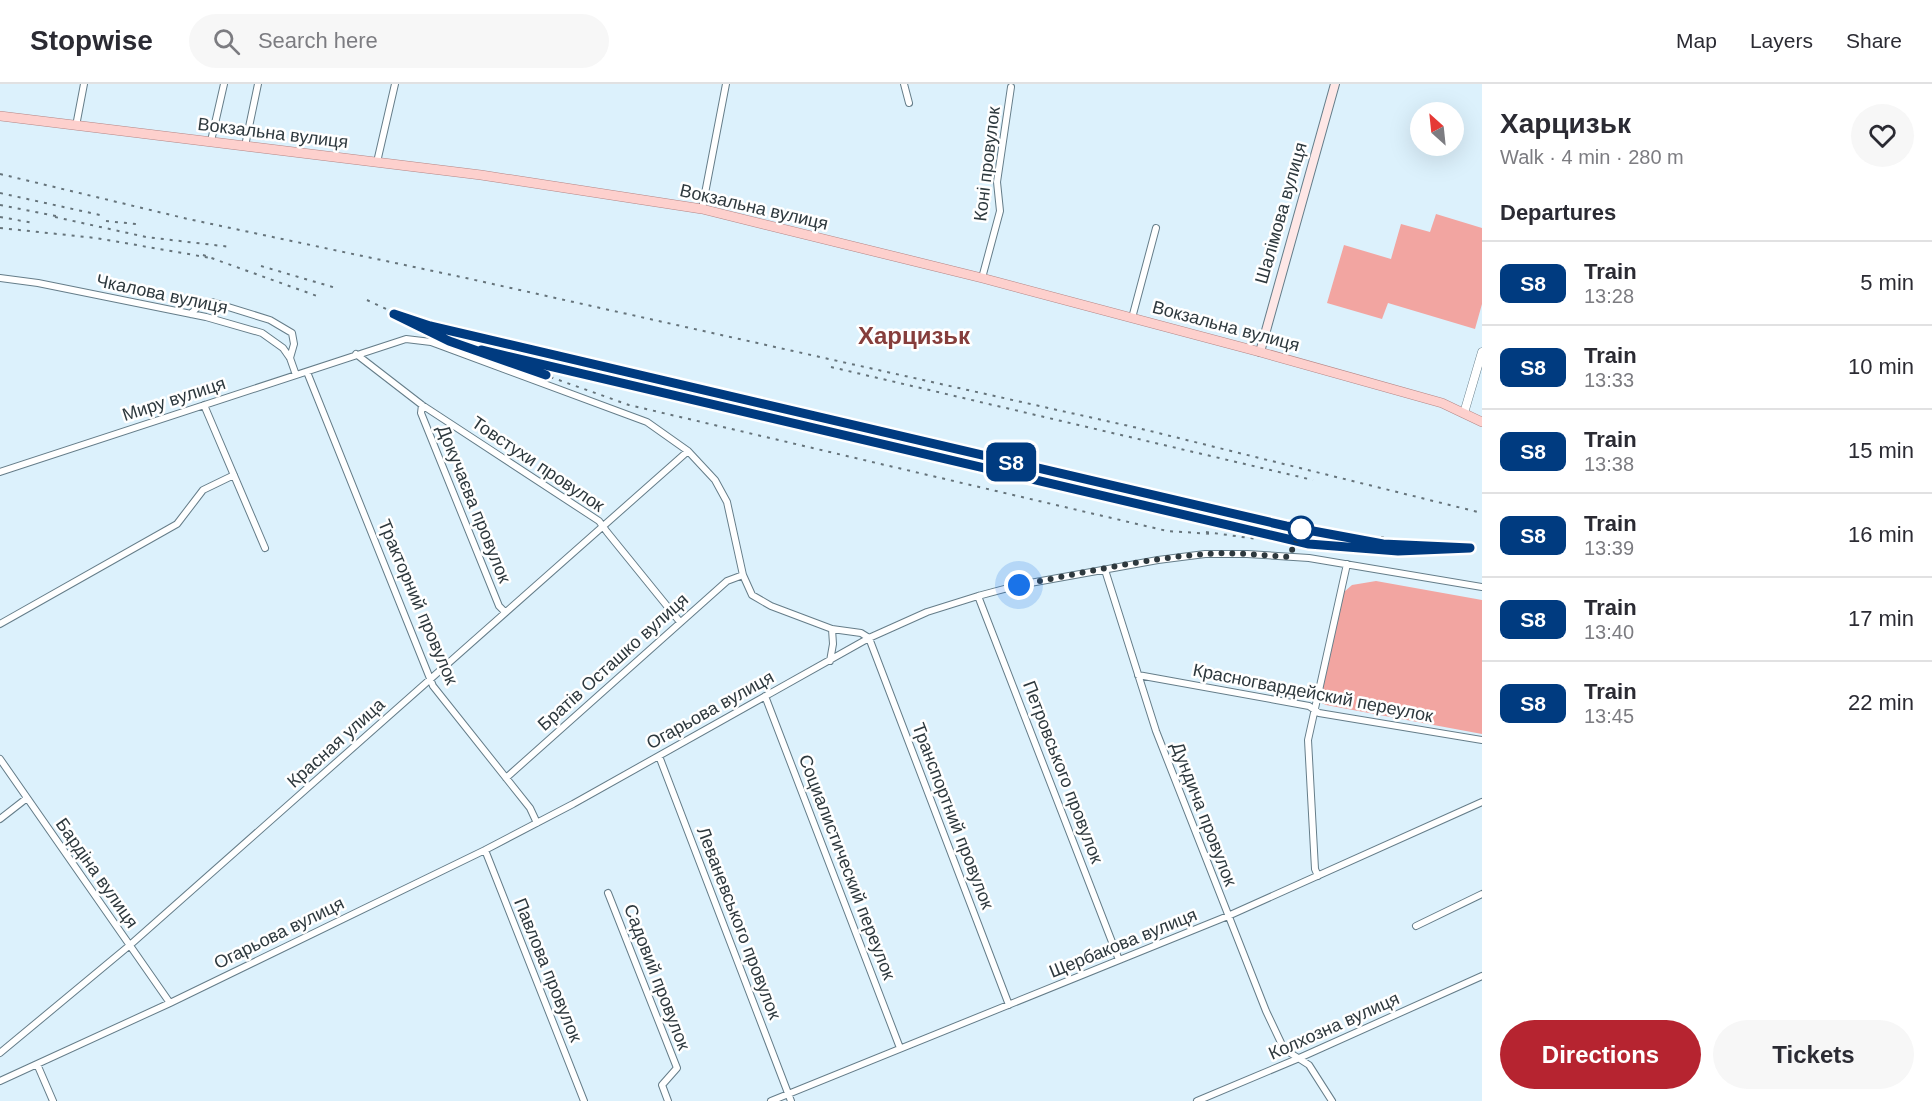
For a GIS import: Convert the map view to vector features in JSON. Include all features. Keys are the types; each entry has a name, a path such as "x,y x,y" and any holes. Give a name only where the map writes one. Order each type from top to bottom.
{"main road":[{"name":"Шалімова вулиця","path":"1260,352 1335,84"},
{"name":"Вокзальна вулиця","path":"0,116 481,175 702,209 982,278 1260,352 1442,403 1482,422"}],"street":[{"path":"76,126 84,84"},
{"path":"212,141 224,84"},
{"path":"245,146 258,84"},
{"path":"377,162 395,84"},
{"path":"702,209 726,84"},
{"path":"904,84 909,103"},
{"name":"Коні провулок","path":"982,278 1000,211 997,182 1011,87"},
{"path":"1132,318 1156,228"},
{"name":"Чкалова вулиця","path":"0,278 38,283 191,314 262,333 283,348 290,358 296,375"},
{"path":"191,314 202,302 212,302 270,320 292,333 294,344 290,358"},
{"name":"Миру вулиця","path":"0,472 356,354 406,339 431,342 647,422 688,451 715,480 727,502 743,575"},
{"path":"1464,413 1482,352"},
{"name":"Товстухи провулок","path":"356,354 422,405 600,521 680,622"},
{"name":"Тракторний провулок","path":"307,372 433,686 530,808 537,823"},
{"path":"204,405 265,548"},
{"name":"Докучаєва провулок","path":"422,405 421,413 499,606 506,612"},
{"name":"Красная улица","path":"0,1053 130,945 688,451"},
{"path":"0,624 177,524 203,490 234,476"},
{"name":"Огарьова вулиця","path":"0,1081 170,1003 485,850 660,756 868,638 927,612 1019,585 1205,554 1309,558 1482,587"},
{"path":"1318,876 1308,740 1347,564"},
{"name":"Дундича провулок","path":"1105,570 1156,731 1266,1011 1284,1049 1309,1065 1332,1101"},
{"path":"743,575 752,595 771,606 832,629 861,633 868,638"},
{"name":"Братів Осташко вулиця","path":"506,778 726,581 743,575"},
{"name":"Петровського провулок","path":"978,596 1119,960"},
{"path":"830,661 834,644 832,629"},
{"name":"Транспортний провулок","path":"868,638 1009,1005"},
{"name":"Красногвардейский переулок","path":"1138,675 1310,706 1319,713 1482,740"},
{"name":"Социалистический переулок","path":"765,696 900,1048"},
{"name":"Леваневського провулок","path":"660,756 791,1101"},
{"name":"Бардіна вулиця","path":"0,759 170,1003"},
{"path":"0,819 27,798"},
{"name":"Щербакова вулиця","path":"771,1101 1228,916 1482,802"},
{"name":"Павлова провулок","path":"485,850 584,1101"},
{"name":"Садовий провулок","path":"608,893 676,1068 662,1085 668,1101"},
{"path":"1416,926 1482,894"},
{"name":"Колхозна вулиця","path":"1197,1101 1298,1059 1482,976"},
{"path":"37,1064 53,1101"}],"shaded area":[{"path":"1436,214 1482,228 1482,304 1475,329 1388,303 1382,319 1327,303 1344,245 1391,259 1401,224 1430,232"},
{"path":"1376,581 1482,600 1482,734 1322,703 1321,697 1344,592 1352,585"}],"railway":[{"path":"0,174 188,219 466,278 1138,428 1482,513"},
{"path":"0,193 100,215"},
{"path":"0,205 61,217"},
{"path":"0,217 34,223"},
{"path":"55,217 146,237 231,247"},
{"path":"106,221 136,224"},
{"path":"0,228 96,238 211,258"},
{"path":"203,255 317,296"},
{"path":"261,266 336,288"},
{"path":"367,300 403,317"},
{"path":"395,314 462,346 1309,544 1398,551 1470,547"},
{"path":"431,326 1286,526 1372,542"},
{"path":"831,367 1313,480"},
{"path":"525,368 629,405 1167,531 1213,534"},
{"path":"1206,532 1257,539"},
{"path":"1381,537 1419,546"}],"train":[{"name":"S8","path":"481,350 1309,544 1398,551 1470,548 1383,544 1286,526 430,326 394,314 449,341 546,375"}],"district":[{"name":"Харцизьк","path":"914,336"}],"route":[{"path":"1019,585 1158,560 1205,554 1289,557 1301,529"}]}
